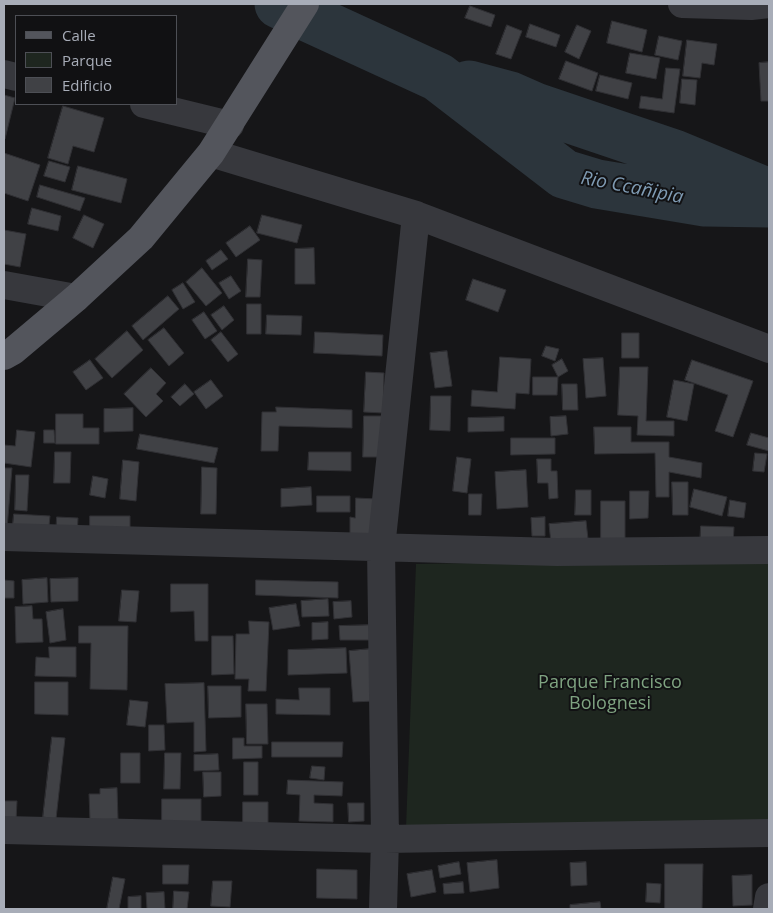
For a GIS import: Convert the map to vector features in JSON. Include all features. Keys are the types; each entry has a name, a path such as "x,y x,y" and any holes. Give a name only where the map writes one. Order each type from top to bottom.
{"main road":[{"path":"4,356 13,351 76,298 141,238 212,153 305,4"}],"street":[{"path":"682,4 751,6 769,4"},
{"path":"148,105 230,125"},
{"path":"212,153 416,215 769,349"},
{"path":"383,909 385,838 381,548 416,215"},
{"path":"4,285 76,298"},
{"path":"4,537 557,552 769,550"},
{"path":"4,830 385,838 769,833"},
{"path":"767,909 769,897"}],"green space":[{"name":"Parque Francisco Bolognesi","path":"769,558 769,826 406,828 416,564"}],"building":[{"path":"470,6 495,15 491,27 465,18"},
{"path":"612,21 647,30 642,52 607,43"},
{"path":"530,24 560,35 556,47 526,37"},
{"path":"507,25 522,31 511,59 496,54"},
{"path":"577,25 591,31 579,59 565,52"},
{"path":"659,36 682,41 678,60 655,55"},
{"path":"687,40 717,44 714,65 702,63 700,78 683,76"},
{"path":"630,53 660,58 656,79 626,73"},
{"path":"566,61 598,73 592,91 559,79"},
{"path":"769,62 769,101 761,101 759,63"},
{"path":"666,68 680,69 674,113 639,108 641,96 662,99"},
{"path":"600,75 632,83 628,99 596,91"},
{"path":"682,79 697,80 695,105 680,103"},
{"path":"4,95 15,98 5,139 4,139"},
{"path":"63,106 104,118 94,152 73,146 68,164 48,158"},
{"path":"4,153 40,165 28,201 4,193"},
{"path":"49,161 70,167 65,182 44,176"},
{"path":"78,166 127,179 121,203 72,190"},
{"path":"40,185 85,198 80,211 37,197"},
{"path":"32,208 61,216 58,231 28,224"},
{"path":"84,215 104,224 93,248 73,238"},
{"path":"262,215 302,225 297,243 257,233"},
{"path":"250,226 260,240 236,257 226,243"},
{"path":"4,230 26,234 20,267 4,264"},
{"path":"314,248 315,284 295,284 295,249"},
{"path":"221,250 228,259 212,270 206,261"},
{"path":"248,259 262,260 260,297 246,297"},
{"path":"202,268 222,293 206,306 186,282"},
{"path":"231,276 241,291 229,299 219,283"},
{"path":"473,279 506,290 498,312 466,300"},
{"path":"183,283 195,302 183,309 172,290"},
{"path":"168,296 179,309 143,340 132,326"},
{"path":"247,304 261,304 261,334 247,334"},
{"path":"224,306 234,320 222,330 211,315"},
{"path":"204,312 217,331 205,339 192,320"},
{"path":"267,315 302,316 301,335 266,334"},
{"path":"164,328 184,353 169,366 148,340"},
{"path":"127,331 143,350 112,378 95,359"},
{"path":"221,332 238,354 228,362 211,340"},
{"path":"315,332 383,335 382,356 314,353"},
{"path":"622,333 639,333 639,358 622,358"},
{"path":"546,346 559,349 555,361 542,356"},
{"path":"447,351 452,386 435,388 430,353"},
{"path":"500,357 531,359 529,394 516,393 515,409 471,406 472,390 497,392"},
{"path":"603,358 606,396 586,398 583,359"},
{"path":"562,359 568,371 558,377 552,365"},
{"path":"90,360 103,378 86,390 73,372"},
{"path":"692,360 753,381 733,437 715,431 728,395 685,380"},
{"path":"620,367 648,367 646,421 674,421 674,436 637,435 638,416 618,415"},
{"path":"151,368 166,383 156,394 163,401 146,417 124,394"},
{"path":"366,372 384,373 383,413 364,412"},
{"path":"533,377 558,377 557,395 533,395"},
{"path":"211,380 223,396 206,409 194,392"},
{"path":"674,380 694,384 687,421 667,417"},
{"path":"185,384 194,394 180,406 171,397"},
{"path":"562,384 577,384 578,410 563,410"},
{"path":"431,396 451,396 450,431 430,430"},
{"path":"276,407 352,410 352,428 279,426 278,451 261,451 262,412 276,412"},
{"path":"133,408 133,431 104,432 104,409"},
{"path":"56,414 83,414 83,428 99,428 99,444 56,444"},
{"path":"364,416 383,416 382,457 363,457"},
{"path":"566,416 568,434 551,436 550,417"},
{"path":"504,417 504,431 468,432 468,418"},
{"path":"594,427 631,427 631,442 669,442 669,457 702,463 701,478 669,472 669,497 656,497 655,453 595,454"},
{"path":"17,430 35,432 31,467 4,463 4,445 15,446"},
{"path":"44,430 54,430 55,443 44,443"},
{"path":"751,433 769,438 769,451 747,445"},
{"path":"140,434 218,448 214,463 137,449"},
{"path":"511,438 555,438 555,454 511,455"},
{"path":"55,452 71,452 70,483 54,483"},
{"path":"309,452 351,452 351,471 308,470"},
{"path":"755,453 767,454 764,472 753,471"},
{"path":"457,457 471,459 467,493 453,491"},
{"path":"537,459 551,459 551,471 557,471 558,498 549,499 548,483 538,483"},
{"path":"123,460 139,462 136,501 120,499"},
{"path":"202,467 217,468 216,514 201,514"},
{"path":"4,468 12,468 7,529 4,529"},
{"path":"526,470 528,507 497,509 495,472"},
{"path":"16,475 29,475 27,511 15,510"},
{"path":"93,476 108,479 105,498 90,495"},
{"path":"672,482 688,482 688,515 673,515"},
{"path":"311,487 312,505 281,507 281,489"},
{"path":"694,489 727,497 722,516 690,507"},
{"path":"576,490 591,490 591,515 575,515"},
{"path":"630,491 649,491 648,518 630,519"},
{"path":"469,494 482,494 481,515 469,515"},
{"path":"317,496 350,496 350,512 317,512"},
{"path":"356,498 377,499 376,537 350,536 350,517 355,518"},
{"path":"730,500 746,503 744,518 728,516"},
{"path":"601,501 625,501 625,541 601,541"},
{"path":"14,514 50,516 48,536 12,533"},
{"path":"90,516 130,516 130,535 90,535"},
{"path":"57,517 78,518 77,536 56,535"},
{"path":"545,517 545,536 532,536 531,518"},
{"path":"586,521 588,539 551,543 549,524"},
{"path":"701,526 734,527 733,546 700,545"},
{"path":"47,578 48,602 23,604 22,580"},
{"path":"78,578 78,601 51,602 50,579"},
{"path":"4,580 14,581 14,598 4,598"},
{"path":"256,580 338,582 338,598 256,595"},
{"path":"171,584 208,584 208,641 195,641 194,611 171,612"},
{"path":"122,590 139,591 136,622 119,621"},
{"path":"328,599 329,616 302,617 301,601"},
{"path":"351,601 352,617 334,619 333,602"},
{"path":"296,604 300,626 273,630 269,608"},
{"path":"32,606 33,619 42,619 43,642 16,643 15,607"},
{"path":"63,609 66,640 50,643 46,612"},
{"path":"249,621 269,622 266,691 248,691 249,679 235,679 236,634 249,634"},
{"path":"328,622 328,639 312,640 312,623"},
{"path":"371,625 372,640 340,640 339,626"},
{"path":"79,626 128,626 127,690 90,689 91,643 79,643"},
{"path":"212,636 233,636 234,674 212,675"},
{"path":"49,647 76,647 76,677 35,676 36,657 49,658"},
{"path":"346,648 347,673 288,675 288,650"},
{"path":"370,649 374,701 353,702 349,651"},
{"path":"35,682 68,682 68,715 35,714"},
{"path":"204,683 206,751 194,752 194,722 167,723 165,684"},
{"path":"208,686 241,686 241,717 209,718"},
{"path":"299,688 330,688 330,715 276,714 276,699 299,700"},
{"path":"130,700 148,702 145,727 127,725"},
{"path":"246,704 267,704 268,744 247,744"},
{"path":"149,725 164,725 165,750 149,751"},
{"path":"52,737 65,738 56,819 43,817"},
{"path":"233,738 244,738 244,746 262,746 262,758 233,759"},
{"path":"272,742 343,742 342,757 272,757"},
{"path":"121,753 140,753 140,783 121,783"},
{"path":"165,753 181,753 180,789 164,789"},
{"path":"218,754 219,770 194,771 194,755"},
{"path":"244,762 258,762 258,795 244,795"},
{"path":"312,766 325,767 324,780 310,778"},
{"path":"203,772 221,772 221,796 204,797"},
{"path":"288,780 343,782 342,796 314,795 314,803 333,804 333,822 299,821 300,795 287,794"},
{"path":"117,788 118,819 90,820 89,794 100,794 100,789"},
{"path":"162,799 201,799 201,823 162,824"},
{"path":"4,801 17,801 16,821 4,821"},
{"path":"243,802 268,802 268,824 243,823"},
{"path":"348,803 364,803 364,821 349,822"},
{"path":"497,860 499,888 470,892 467,863"},
{"path":"459,862 461,874 440,878 438,866"},
{"path":"586,862 587,885 571,886 570,863"},
{"path":"665,864 703,864 702,909 665,909"},
{"path":"163,865 189,865 188,884 163,884"},
{"path":"317,869 357,870 357,899 317,898"},
{"path":"432,870 436,892 411,897 407,874"},
{"path":"752,875 752,905 733,906 732,876"},
{"path":"113,877 125,879 119,909 107,909"},
{"path":"213,881 232,881 230,907 211,906"},
{"path":"463,882 464,893 444,894 443,884"},
{"path":"647,883 661,884 660,903 646,902"},
{"path":"174,891 189,892 187,909 173,909"},
{"path":"164,892 165,909 147,909 146,893"},
{"path":"141,896 141,909 128,909 128,897"},
{"path":"600,902 601,909 570,909 570,905"}],"waterway":[{"name":"Rio Ccañipia","path":"279,4 438,77 564,174 597,184 705,202 769,203"},
{"name":"Rio Ccañipia","path":"469,85 510,96 535,107 674,154 769,193"}]}
